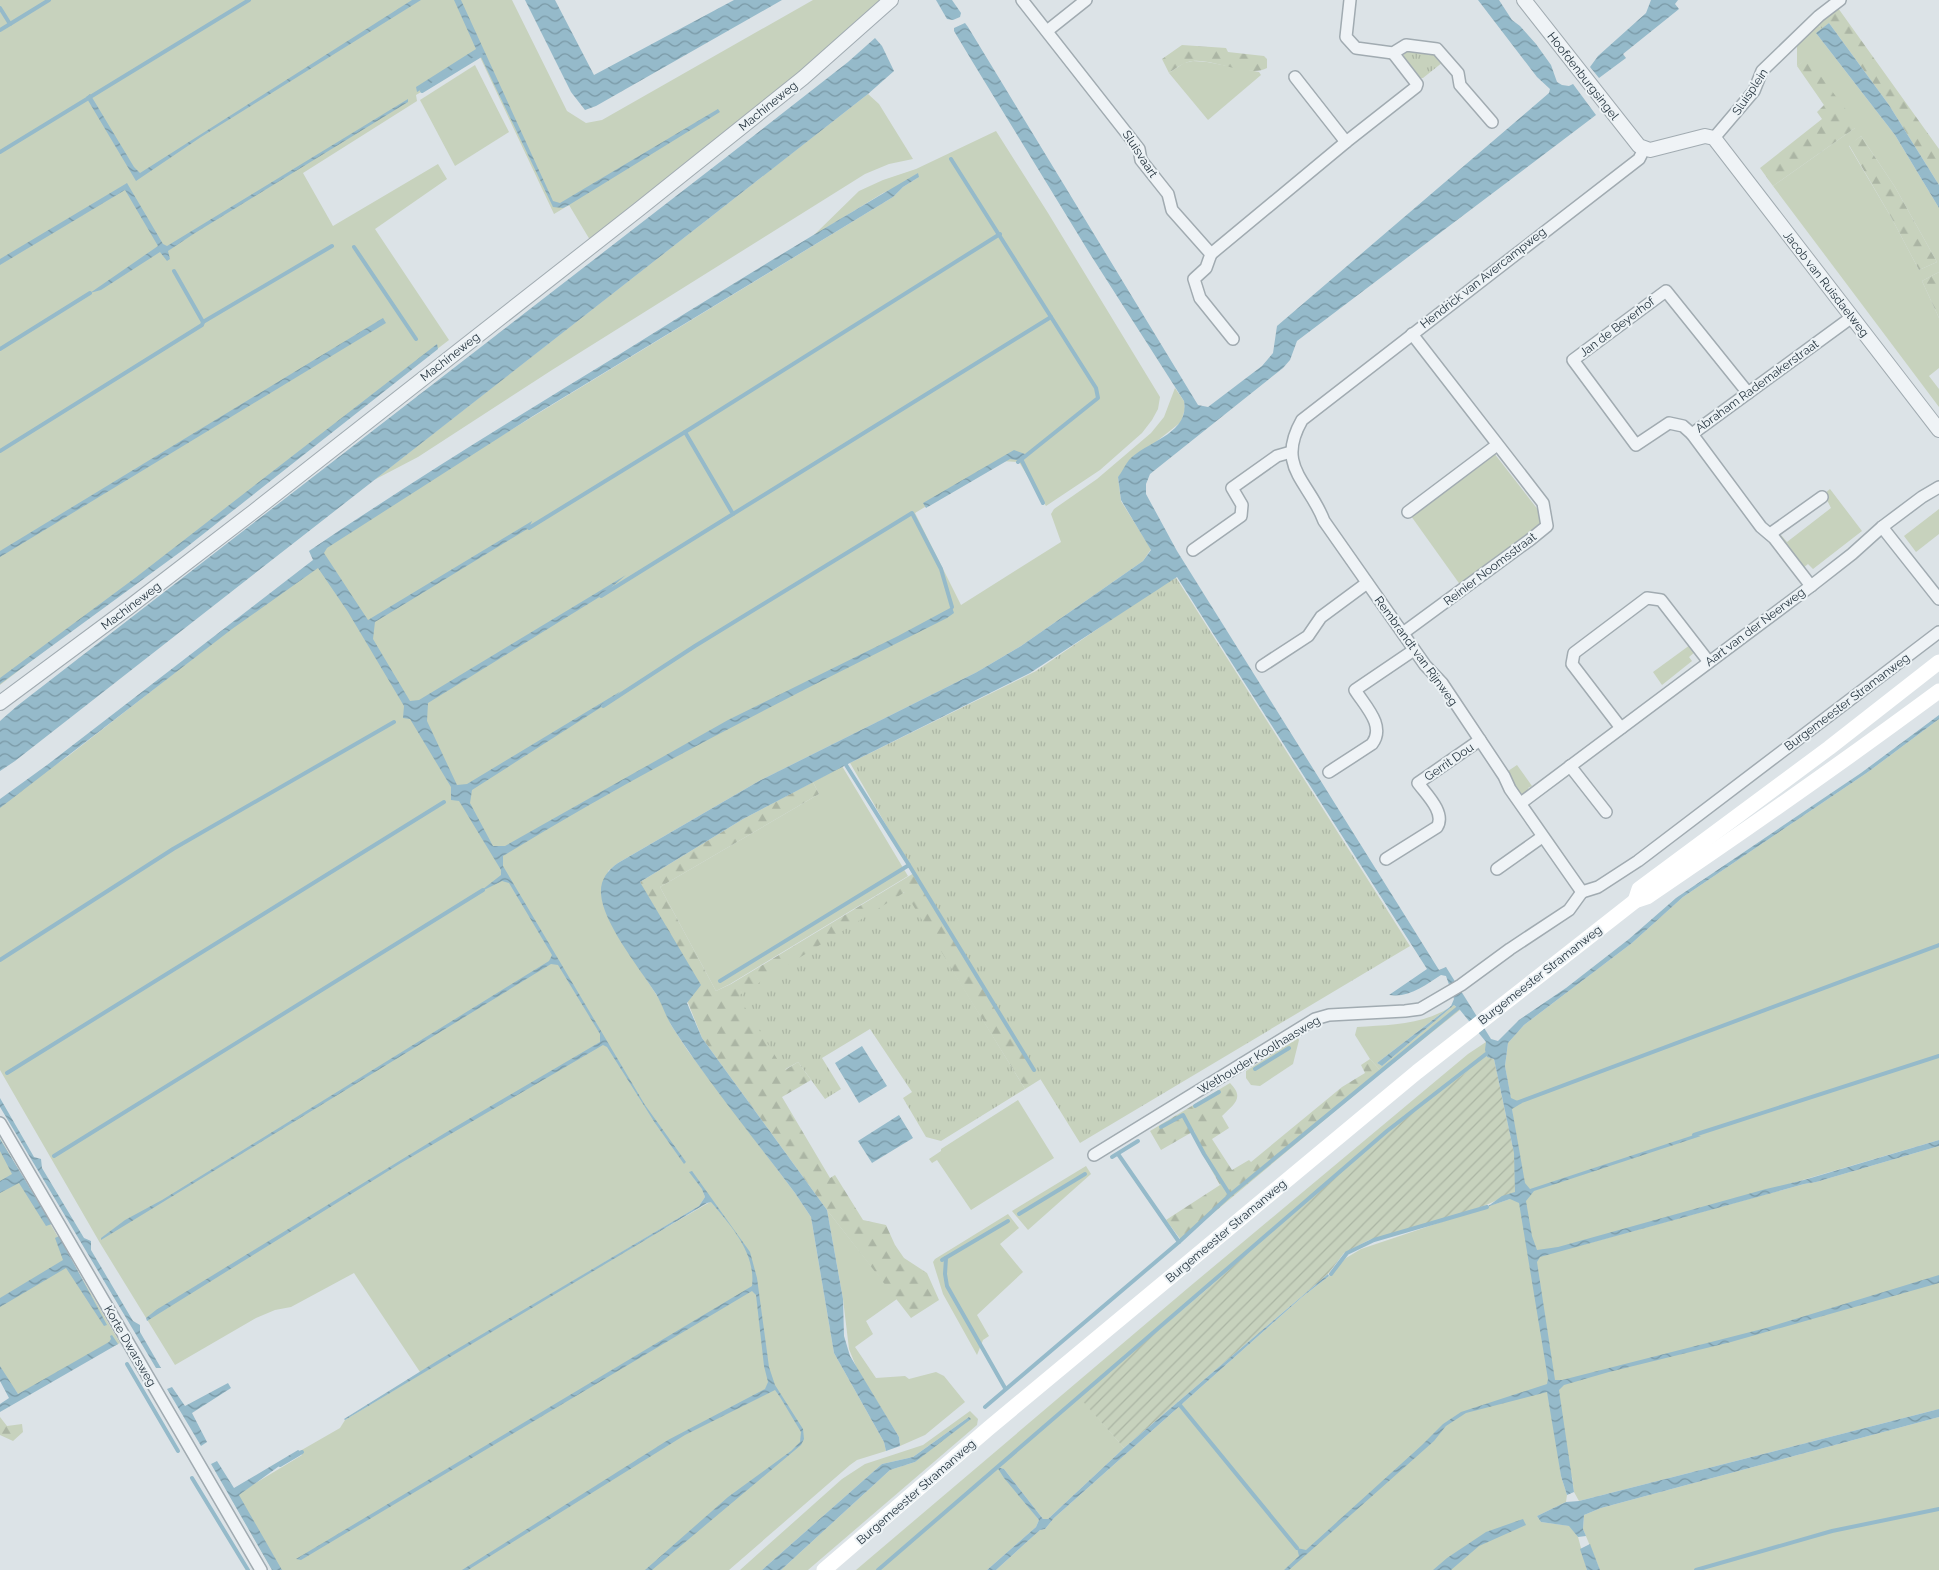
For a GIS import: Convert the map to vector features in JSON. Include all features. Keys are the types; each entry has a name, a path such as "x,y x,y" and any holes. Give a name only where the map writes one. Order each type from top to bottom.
{"main road":[{"name":"Burgemeester Stramanweg","path":"1634,901 1639,889 1829,748 1939,662"},
{"name":"Burgemeester Stramanweg","path":"824,1570 989,1428 1284,1182 1485,1018 1634,901 1647,896 1744,832 1939,691"}],"street":[{"name":"Machineweg","path":"0,703 246,518 630,216 804,78 891,0"},
{"name":"Sluisvaart","path":"1022,0 1139,149 1140,160 1168,194 1172,210 1211,254"},
{"path":"1047,31 1086,0"},
{"path":"1350,0 1346,37 1356,48 1392,53 1406,46 1437,49 1458,74 1460,85 1492,122"},
{"name":"Hoofdenburgsingel","path":"1524,0 1627,132 1644,149"},
{"name":"Sluisplein","path":"1714,138 1754,91 1762,71 1819,16 1840,0"},
{"path":"1233,339 1200,298 1194,279 1206,268 1211,254 1346,142 1416,87 1418,84 1392,53"},
{"path":"1295,77 1346,142"},
{"path":"1644,149 1650,150 1705,136 1714,138"},
{"name":"Jacob van Ruisdaelweg","path":"1714,138 1939,430"},
{"name":"Hendrick van Avercampweg","path":"1320,406 1639,159 1644,149"},
{"name":"Jan de Beyerhof","path":"1692,434 1682,426 1669,423 1636,445 1573,360 1666,291 1748,393"},
{"name":"Abraham Rademakerstraat","path":"1811,586 1770,534 1762,527 1692,434 1852,317"},
{"name":"Reinier Noomsstraat","path":"1403,633 1546,526 1543,503 1412,334"},
{"name":"Rembrandt van Rijnweg","path":"1320,406 1302,420 1296,430 1291,452 1295,472 1318,506 1324,521 1414,650 1442,683 1542,837 1582,892"},
{"path":"1408,512 1497,445"},
{"path":"1193,550 1241,516 1242,504 1232,488 1278,456 1291,452"},
{"name":"Aart van der Neerweg","path":"1521,803 1811,586 1852,554 1882,527 1922,497 1939,487"},
{"path":"1770,534 1822,497"},
{"path":"1882,527 1939,599"},
{"path":"1262,666 1308,636 1321,617 1367,583"},
{"path":"1621,728 1572,664 1574,653 1647,598 1661,600 1709,662"},
{"name":"Burgemeester Stramanweg","path":"1582,892 1598,887 1638,861 1939,632"},
{"path":"1329,772 1372,744 1377,738 1378,726 1355,690 1414,650"},
{"name":"Gerrit Dou","path":"1386,859 1437,826 1440,822 1437,810 1418,783 1480,740"},
{"path":"1570,766 1606,812"},
{"path":"1496,869 1542,837"},
{"name":"Wethouder Koolhaasweg","path":"1094,1155 1315,1019 1329,1015 1420,1009 1461,985 1510,949 1569,910 1582,892"},
{"name":"Korte Dwarsweg","path":"0,1123 261,1570"}],"green space":[{"path":"0,0 512,0 567,111 586,123 602,120 813,0 888,0 803,78 590,240 569,205 554,214 480,57 416,95 417,101 303,173 333,226 438,164 447,179 375,229 449,340 0,685"},
{"path":"1838,8 1939,149 1939,185 1889,105 1829,23 1822,29 1818,25"},
{"path":"1818,25 1822,29 1816,33 1895,135 1939,208 1939,272 1922,281 1939,318 1939,368 1929,376 1939,389 1939,407 1773,186 1855,128 1807,59 1797,66 1797,44","holes":["1861,136 1895,187 1937,262 1919,270 1891,217 1849,146"]},
{"path":"1182,45 1226,48 1228,52 1264,56 1267,59 1267,68 1251,71 1202,61 1193,61 1177,67 1169,73 1162,59"},
{"path":"1408,50 1435,53 1443,62 1423,78 1420,78 1404,60 1404,52"},
{"path":"1807,58 1856,123 1855,128 1773,186 1760,168 1822,119 1817,112 1824,105 1797,66"},
{"path":"1193,61 1259,72 1261,75 1208,120 1169,73 1184,63"},
{"path":"475,65 509,132 455,166 420,100"},
{"path":"868,94 879,104 913,159 889,164 865,174 552,370 418,457 374,480"},
{"path":"996,131 1160,397 1158,409 1142,433 1100,470 1046,506 1019,462 1001,461 915,513 961,605 1061,542 1051,514 1054,509 1097,479 1151,433 1164,417 1175,388 1184,401 1185,409 1181,422 1118,477 1121,501 1151,549 1143,561 1021,646 977,672 759,781 618,863 608,871 623,943 661,1002 671,1025 688,1051 811,1217 834,1353 884,1442 886,1451 857,1460 850,1465 729,1570 272,1570 231,1498 302,1455 300,1451 340,1428 345,1420 710,1202 703,1192 705,1197 699,1206 420,1372 354,1273 291,1307 275,1310 256,1318 175,1365 100,1243 0,1070 0,802 67,757 324,556 319,547 893,197 903,187 919,177 883,193 813,236 859,191 883,180 916,169"},
{"path":"1861,136 1895,187 1937,262 1919,270 1849,145"},
{"path":"1939,272 1939,318 1922,281"},
{"path":"1494,453 1539,511 1541,525 1461,586 1411,516"},
{"path":"1830,489 1862,531 1813,569 1808,564 1803,568 1780,537 1781,535 1787,542 1831,508 1824,494"},
{"path":"1939,509 1939,534 1916,552 1904,536"},
{"path":"1175,576 1410,946 1080,1143 932,904 850,763 1036,671"},
{"path":"1690,645 1695,652 1689,657 1692,661 1662,685 1653,672"},
{"path":"1939,719 1939,1140 1571,1248 1816,1182 1939,1146 1939,1409 1579,1501 1574,1492 1572,1477 1558,1453 1561,1476 1567,1495 1566,1502 1537,1516 1541,1522 1570,1526 1578,1537 1587,1570 996,1570 1040,1530 1045,1529 1054,1518 1302,1297 1329,1276 1346,1258 1361,1249 1510,1199 1514,1128 1505,1066 1508,1043 1524,1025 1632,943 1683,897 1868,772"},
{"path":"1517,765 1532,786 1528,788 1531,791 1522,794 1514,786 1508,771"},
{"path":"842,766 908,876 716,991 660,887 819,794 813,782"},
{"path":"813,782 819,794 660,887 716,991 731,984 914,873 1041,1079 1025,1089 904,892 785,1070 798,1062 811,1080 782,1097 830,1178 835,1175 863,1220 886,1225 895,1245 904,1258 927,1273 939,1300 911,1318 827,1210 702,1038 640,882 743,819"},
{"path":"905,892 1025,1089 941,1141 926,1137 903,1098 912,1092 870,1029 822,1058 841,1089 825,1099 798,1062 784,1070 738,996"},
{"path":"1454,1005 1460,1010 1382,1072 1370,1059 1355,1035 1357,1027 1392,1025 1415,1021 1447,1009 1377,1063 1382,1066"},
{"path":"1298,1038 1293,1064 1260,1086 1251,1085 1246,1078 1246,1071"},
{"path":"1486,1042 1489,1058 1373,1150 1079,1396 1124,1448 1048,1519 1043,1519 1004,1469 998,1468 1039,1520 1036,1527 987,1570 856,1570 1188,1288 1468,1054"},
{"path":"1487,1057 1494,1059 1514,1153 1515,1192 1484,1206 1408,1231 1369,1240 1344,1253 1328,1274 1124,1448 1079,1397 1207,1289 1387,1131"},
{"path":"1370,1059 1382,1072 1181,1240 1166,1220 1220,1185 1207,1162 1194,1131 1161,1150 1150,1131 1230,1083 1237,1093 1237,1097 1234,1104 1222,1116 1229,1128 1212,1139 1232,1170 1249,1160 1251,1162 1342,1087 1365,1073 1361,1065"},
{"path":"1018,1100 1054,1158 971,1210 937,1160 932,1163 929,1159 941,1151 941,1149"},
{"path":"0,1138 120,1343 18,1394 0,1369"},
{"path":"1086,1166 1091,1174 1028,1230 1012,1211"},
{"path":"827,1210 897,1299 866,1321 873,1334 855,1347 876,1378 905,1376 909,1379 936,1372 944,1376 965,1402 925,1435 900,1446 899,1437 857,1369 849,1349 843,1299"},
{"path":"1008,1214 1019,1228 1000,1244 1023,1272 977,1315 989,1336 983,1340 977,1355 943,1294 933,1262"},
{"path":"970,1411 978,1419 977,1425 808,1570 781,1570 890,1470 915,1462 969,1417 913,1457 882,1464 762,1570 740,1570 842,1479 865,1464 923,1445"},
{"path":"0,1417 7,1426 22,1424 23,1432 13,1441 0,1435"},
{"path":"1939,1417 1939,1570 1600,1570 1583,1529 1584,1515 1601,1508"}],"water":[{"path":"412,0 421,0 201,137 136,181 86,97 90,94 134,167 140,173"},
{"path":"454,0 461,0 553,201 560,203 718,109 720,112 569,205 563,208 553,207 480,55 417,92 416,87 476,49"},
{"path":"525,0 555,0 594,75 734,0 782,0 596,106 585,110 571,92"},
{"path":"936,0 952,0 961,13 960,17 953,20 947,19"},
{"path":"1478,0 1499,0 1512,20 1536,44 1551,65 1557,82 1569,86 1573,84 1596,115 1297,341 1290,360 1283,368 1150,474 1146,484 1146,494 1177,551 1439,970 1446,967 1491,1039 1498,1041 1519,1020 1566,988 1629,939 1676,898 1861,773 1939,715 1939,719 1868,772 1683,897 1632,943 1524,1025 1508,1043 1505,1066 1511,1098 1522,1103 1512,1109 1525,1183 1530,1189 1694,1135 1701,1136 1534,1191 1526,1201 1532,1236 1537,1250 1558,1247 1804,1180 1939,1140 1939,1146 1816,1182 1540,1257 1537,1262 1555,1380 1562,1380 1766,1328 1939,1275 1939,1283 1731,1342 1564,1385 1559,1390 1574,1492 1567,1495 1561,1476 1547,1392 1466,1413 1446,1426 1434,1441 1289,1570 1284,1570 1299,1556 1297,1548 1306,1550 1443,1424 1461,1412 1547,1384 1548,1379 1519,1203 1510,1199 1487,1207 1502,1196 1515,1192 1514,1153 1494,1059 1487,1057 1485,1050 1486,1042 1454,1005 1382,1066 1377,1063 1451,1006 1454,999 1446,976 1441,975 1423,987 1404,995 1389,995 1427,969 1177,577 1030,673 743,819 640,882 701,985 687,1003 702,1038 827,1210 843,1299 844,1336 850,1356 899,1437 900,1446 886,1451 884,1442 834,1353 811,1217 673,1028 657,995 614,931 603,905 601,889 605,876 618,863 759,781 977,672 1021,646 1143,561 1151,550 1121,500 1118,477 1129,460 1137,453 1166,436 1174,429 1184,412 1184,401 1090,254 972,61 954,28 965,23 968,27 1198,405 1208,407 1262,366 1273,353 1277,326 1549,93 1550,89 1537,77"},
{"path":"1651,0 1678,0 1675,4 1679,9 1623,54 1626,58 1599,78 1590,67 1598,56 1646,13"},
{"path":"1829,23 1889,105 1939,185 1939,208 1895,135 1816,33"},
{"path":"875,38 882,46 894,71 868,94 0,771 0,721 17,706 720,162 848,62"},
{"path":"408,99 408,102 168,251 170,259 167,261 160,252 101,290 90,293 158,246 125,190 0,265 0,259 127,183 163,244 167,246"},
{"path":"918,173 919,177 903,187 893,197 533,416 327,548 324,553 368,620 532,521 529,528 375,622 373,639 410,701 419,700 626,575 601,596 428,703 427,721 457,785 467,784 621,691 603,706 472,790 470,803 493,846 505,846 728,720 898,636 952,607 954,613 947,618 778,703 667,762 503,856 503,866 645,1105 686,1162 684,1164 655,1123 607,1047 603,1045 401,1163 147,1321 146,1318 156,1310 445,1133 600,1042 600,1034 558,965 551,964 101,1240 101,1238 125,1220 162,1200 549,961 552,955 509,883 502,881 478,893 501,875 501,870 459,801 451,800 451,787 410,719 403,718 404,706 348,612 318,568 232,629 0,808 0,799 47,765 313,560 309,551 497,429"},
{"path":"383,318 386,323 0,557 0,551"},
{"path":"437,344 438,349 183,550 0,684 0,678 135,578"},
{"path":"1014,450 1025,454 1022,461 1010,459 926,508 923,503"},
{"path":"862,1046 887,1086 859,1103 835,1063"},
{"path":"0,1098 34,1157 41,1159 42,1168 84,1238 91,1241 91,1250 133,1321 140,1325 140,1332 161,1368 156,1368 0,1107"},
{"path":"899,1115 913,1138 872,1163 858,1141"},
{"path":"0,1139 52,1224 46,1226 19,1183 0,1193 0,1181 12,1174 0,1151"},
{"path":"692,1171 750,1252 757,1278 769,1367 775,1385 803,1429 804,1439 801,1445 652,1570 645,1570 728,1497 791,1451 800,1442 801,1432 775,1390 685,1435 468,1570 462,1570 668,1440 765,1389 768,1382 764,1366 756,1295 752,1291 301,1560 296,1559 752,1286 750,1262 746,1251 734,1230 711,1202 707,1203 344,1419 437,1361 699,1206 705,1197 702,1189 689,1172"},
{"path":"59,1236 107,1325 104,1326 66,1268 0,1307 0,1298 63,1260 55,1238"},
{"path":"1328,1274 1329,1276 1302,1297 1054,1518 1045,1529 1040,1530 996,1570 987,1570 1036,1527 1039,1520 997,1467 1004,1469 1043,1519 1048,1519 1124,1448"},
{"path":"112,1335 118,1344 0,1412 0,1404 9,1398 0,1381 0,1366 18,1394 109,1342"},
{"path":"228,1383 231,1388 192,1413 207,1442 201,1446 167,1389 172,1387 185,1406"},
{"path":"1939,1409 1939,1417 1601,1508 1584,1515 1583,1529 1586,1536 1578,1537 1569,1526 1541,1522 1537,1516 1566,1502 1579,1501"},
{"path":"969,1417 971,1419 915,1462 890,1470 781,1570 762,1570 882,1464 913,1457"},
{"path":"298,1450 300,1451 239,1495 282,1570 272,1570 211,1464 217,1461 234,1488"},
{"path":"1523,1519 1526,1525 1479,1546 1451,1570 1433,1570 1447,1558 1486,1532"},
{"path":"1590,1544 1600,1570 1587,1570 1580,1549"}],"waterway":[{"path":"0,8 10,24 49,0"},
{"path":"0,152 249,0"},
{"path":"0,30 10,24"},
{"path":"422,91 481,55"},
{"path":"951,159 1096,388 1098,398 1018,462"},
{"path":"685,432 1000,234"},
{"path":"203,322 332,246"},
{"path":"354,247 416,339"},
{"path":"0,451 202,325 203,322 174,271"},
{"path":"0,349 90,293"},
{"path":"733,514 1051,317"},
{"path":"529,528 685,432 733,514 601,596"},
{"path":"1022,461 1043,503"},
{"path":"603,706 695,646 912,513 941,569 952,607"},
{"path":"0,960 173,849 394,722"},
{"path":"846,765 909,865"},
{"path":"7,1073 444,802"},
{"path":"720,981 909,865 1034,1070"},
{"path":"54,1156 483,890"},
{"path":"1516,1103 1939,945"},
{"path":"985,1407 1179,1242 1230,1195 1458,1008"},
{"path":"1255,1069 1289,1048"},
{"path":"878,1570 1387,1131 1486,1054"},
{"path":"1694,1135 1939,1056"},
{"path":"1195,1106 1219,1092"},
{"path":"1161,1127 1183,1115 1204,1154 1230,1195"},
{"path":"1112,1157 1138,1141"},
{"path":"1118,1154 1179,1242"},
{"path":"1019,1214 1085,1174"},
{"path":"1331,1274 1347,1253 1374,1240 1487,1207"},
{"path":"942,1260 1008,1221"},
{"path":"946,1258 945,1274 947,1286 1005,1388"},
{"path":"127,1364 178,1451"},
{"path":"1179,1404 1297,1548"},
{"path":"280,1465 302,1452"},
{"path":"192,1478 248,1570"},
{"path":"1696,1570 1832,1531 1939,1509"}]}
